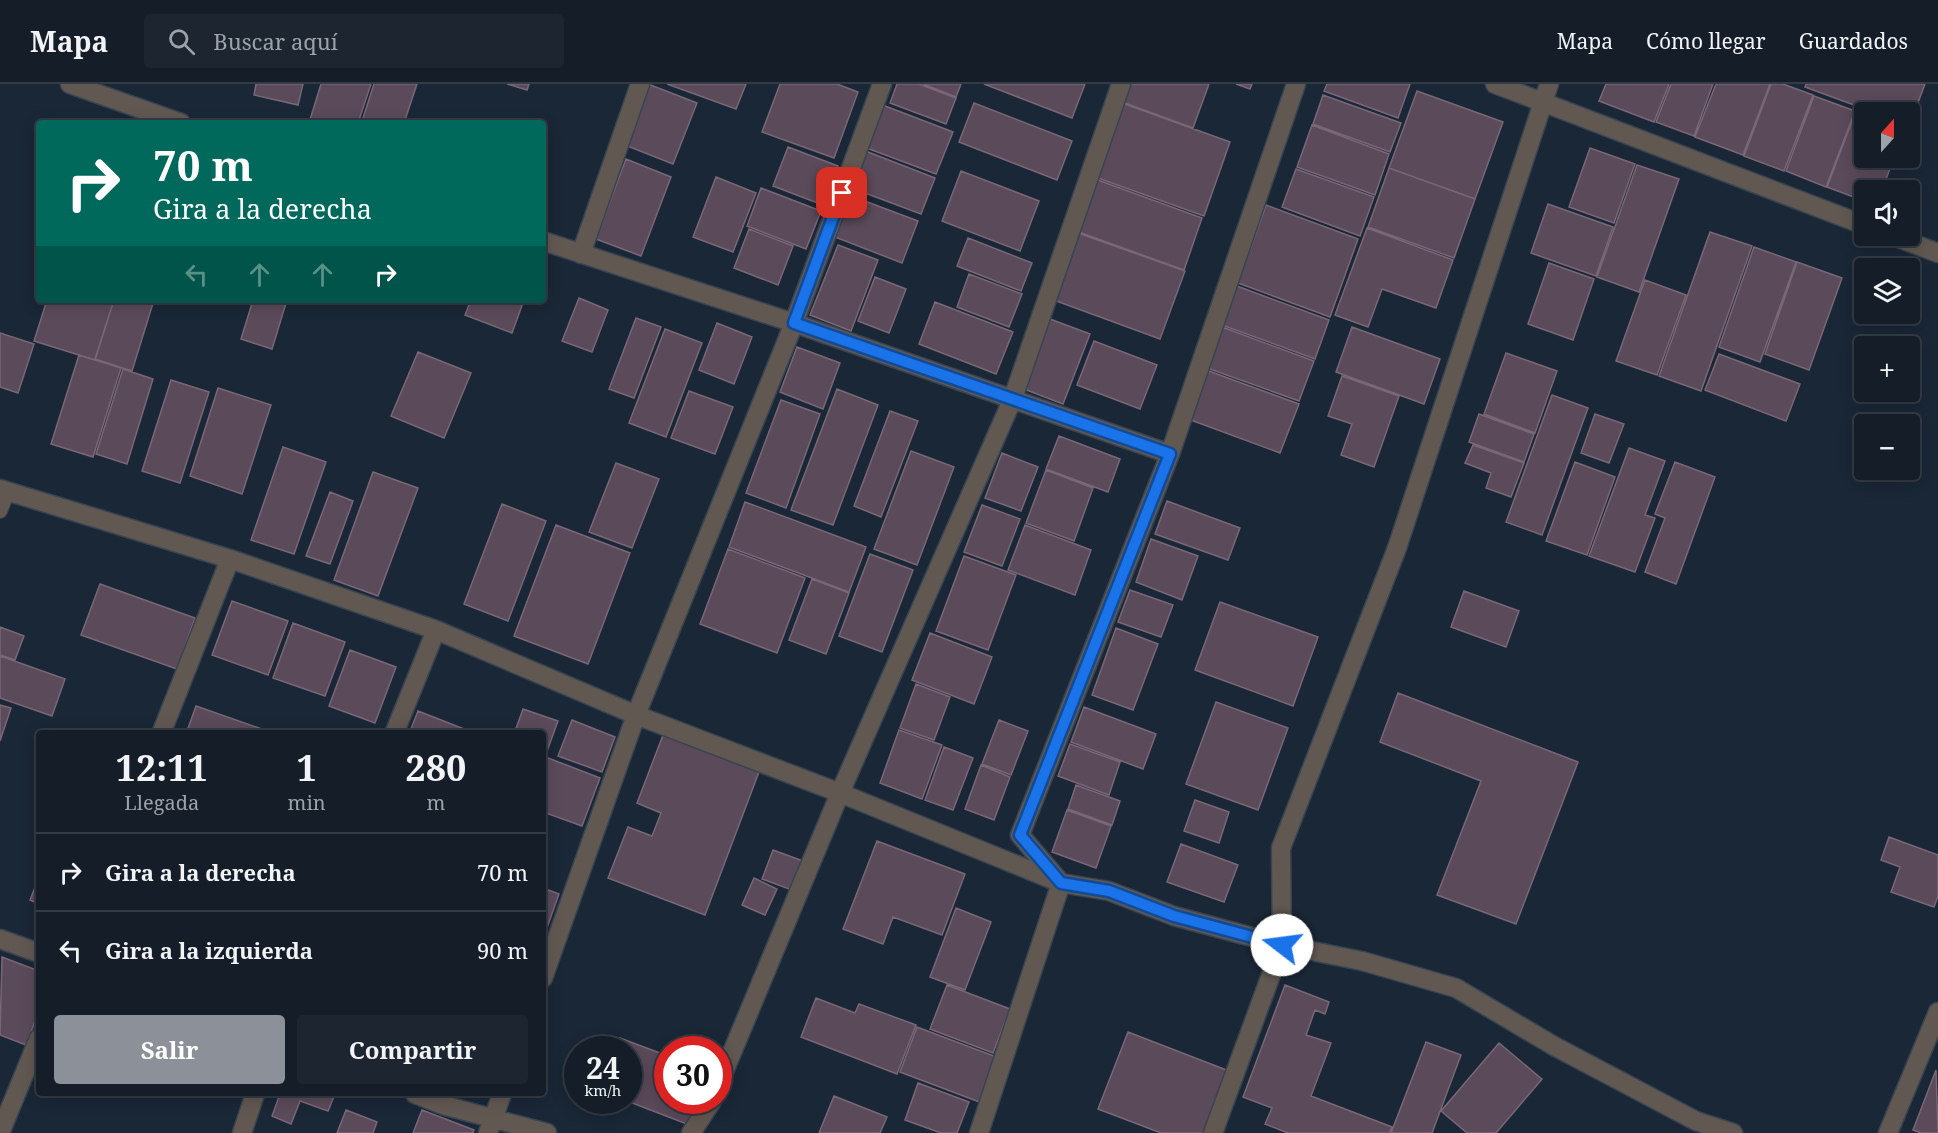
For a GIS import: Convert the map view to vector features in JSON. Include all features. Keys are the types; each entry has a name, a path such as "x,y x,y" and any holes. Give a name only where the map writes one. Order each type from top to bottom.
{"street":[{"path":"70,84 112,91 175,120"},
{"path":"581,254 640,84"},
{"path":"546,970 636,715 794,323 882,84"},
{"path":"732,1052 840,793 1012,398 1121,84"},
{"path":"1061,883 1020,835 1170,454 1296,84"},
{"path":"1495,84 1854,221"},
{"path":"1213,1133 1282,945 1281,848 1396,548 1549,84"},
{"path":"546,242 794,323 1170,454"},
{"path":"1919,246 1938,253"},
{"path":"4,490 230,559 436,630 636,715 840,793 1061,883 1109,891 1174,916 1282,945 1362,961 1456,988 1554,1046 1696,1121 1733,1133"},
{"path":"163,730 230,559"},
{"path":"396,730 436,630"},
{"path":"979,1133 1061,883"},
{"path":"0,939 36,952"},
{"path":"1888,1133 1938,1012"},
{"path":"0,1133 36,1045"},
{"path":"242,1133 254,1096"},
{"path":"420,1096 491,1126 547,1133"},
{"path":"491,1126 501,1096"},
{"path":"691,1133 703,1114"}],"lane":[{"path":"0,511 4,490"}],"building":[{"path":"256,84 303,84 298,105 254,95"},
{"path":"321,84 371,84 359,120 310,120"},
{"path":"374,84 417,84 405,120 363,118"},
{"path":"507,84 529,84 527,90"},
{"path":"648,84 697,103 673,164 625,145"},
{"path":"667,84 746,84 736,109"},
{"path":"780,84 837,84 858,92 834,158 762,132"},
{"path":"897,84 919,84 956,98 946,124 890,103"},
{"path":"923,84 961,84 956,97"},
{"path":"984,84 1085,84 1072,118"},
{"path":"1129,84 1209,84 1193,128 1122,102"},
{"path":"1236,84 1252,84 1250,89"},
{"path":"1327,84 1410,84 1398,118 1324,91"},
{"path":"1606,84 1669,84 1654,122 1599,101"},
{"path":"1671,84 1713,84 1694,136 1656,122"},
{"path":"1716,84 1770,84 1743,155 1695,137"},
{"path":"1771,84 1783,84 1813,95 1784,171 1744,156"},
{"path":"1806,84 1925,84 1918,102 1854,102 1854,105 1805,87"},
{"path":"1417,91 1503,122 1475,199 1389,168"},
{"path":"1323,95 1401,123 1390,152 1313,124"},
{"path":"1814,96 1854,111 1826,187 1786,171"},
{"path":"974,103 1072,141 1057,180 959,142"},
{"path":"1122,103 1230,142 1204,216 1095,177"},
{"path":"880,104 953,132 936,174 864,147"},
{"path":"1854,116 1854,168 1890,168 1886,180 1854,180 1854,197 1827,187"},
{"path":"1312,125 1389,154 1375,195 1297,167"},
{"path":"788,147 838,166 823,205 773,186"},
{"path":"1590,148 1635,164 1614,223 1569,207"},
{"path":"863,150 935,178 921,214 849,187"},
{"path":"626,159 671,177 641,256 596,239"},
{"path":"1637,165 1679,179 1639,292 1597,277"},
{"path":"1389,168 1475,199 1454,258 1368,227"},
{"path":"1296,169 1374,197 1360,236 1282,207"},
{"path":"961,171 1039,201 1020,251 942,221"},
{"path":"716,177 756,193 733,252 693,237"},
{"path":"1095,179 1202,218 1184,270 1076,231"},
{"path":"761,188 821,211 806,249 747,226"},
{"path":"846,194 918,221 902,263 830,235"},
{"path":"1548,204 1613,227 1596,276 1531,253"},
{"path":"1266,205 1358,239 1330,317 1238,283"},
{"path":"1367,228 1453,260 1436,308 1382,289 1368,327 1335,315"},
{"path":"749,229 793,246 778,285 734,268"},
{"path":"1075,232 1185,271 1160,339 1051,299"},
{"path":"1710,232 1752,246 1701,391 1659,376"},
{"path":"968,238 1032,263 1021,291 957,266"},
{"path":"838,245 878,260 851,331 810,315"},
{"path":"1754,247 1796,262 1760,362 1719,347"},
{"path":"1797,262 1842,278 1809,370 1765,354"},
{"path":"1549,263 1594,279 1573,340 1528,324"},
{"path":"969,274 1022,294 1009,327 957,307"},
{"path":"875,277 906,289 889,333 858,321"},
{"path":"1645,280 1686,295 1657,375 1616,361"},
{"path":"1237,286 1329,320 1315,359 1222,325"},
{"path":"579,298 608,310 592,352 562,341"},
{"path":"935,302 1013,332 996,374 919,344"},
{"path":"46,303 113,303 95,360 34,341"},
{"path":"113,303 153,303 132,371 95,359"},
{"path":"252,303 286,303 272,349 241,339"},
{"path":"470,303 523,303 512,333 465,315"},
{"path":"636,318 661,327 634,398 609,389"},
{"path":"1050,319 1090,334 1063,404 1024,389"},
{"path":"717,323 752,337 734,384 699,370"},
{"path":"1222,327 1314,361 1299,401 1207,368"},
{"path":"1352,327 1440,359 1424,404 1336,372"},
{"path":"665,329 702,343 666,437 629,423"},
{"path":"0,333 34,344 18,393 0,387"},
{"path":"1094,341 1157,365 1140,409 1077,385"},
{"path":"797,347 840,363 823,409 780,392"},
{"path":"418,352 471,373 444,438 391,416"},
{"path":"1506,353 1557,371 1535,433 1484,414"},
{"path":"1719,354 1800,384 1786,421 1705,390"},
{"path":"79,355 121,368 93,457 51,444"},
{"path":"123,369 153,379 127,464 96,454"},
{"path":"1206,370 1299,404 1280,453 1188,419"},
{"path":"1342,376 1399,396 1374,467 1341,455 1352,424 1328,416"},
{"path":"171,380 209,392 180,483 142,471"},
{"path":"218,388 271,405 242,494 190,476"},
{"path":"837,389 878,405 833,525 791,510"},
{"path":"689,391 733,407 715,454 671,438"},
{"path":"1552,395 1588,408 1542,535 1506,522"},
{"path":"781,400 820,414 786,508 746,493"},
{"path":"890,411 918,421 881,517 854,506"},
{"path":"1479,414 1534,434 1524,462 1469,442"},
{"path":"1595,414 1624,424 1609,463 1581,453"},
{"path":"1059,436 1120,459 1108,492 1046,469"},
{"path":"1473,445 1524,463 1511,497 1486,488 1491,473 1465,463"},
{"path":"283,447 326,462 294,554 251,540"},
{"path":"1629,448 1665,461 1645,515 1655,518 1635,572 1589,556"},
{"path":"911,451 954,467 917,565 874,549"},
{"path":"1002,453 1038,467 1021,511 985,498"},
{"path":"1575,462 1615,477 1587,555 1546,541"},
{"path":"1675,462 1715,477 1676,584 1645,572 1665,518 1655,514"},
{"path":"616,463 659,479 632,548 589,532"},
{"path":"1046,470 1093,488 1074,541 1026,523"},
{"path":"373,472 418,488 378,596 334,580"},
{"path":"330,492 353,501 330,564 306,556"},
{"path":"1167,501 1240,528 1228,560 1155,534"},
{"path":"745,502 866,547 849,592 729,547"},
{"path":"502,504 546,521 508,621 464,604"},
{"path":"982,505 1020,519 1002,566 964,552"},
{"path":"556,525 630,553 588,664 514,636"},
{"path":"1025,525 1091,550 1075,595 1008,570"},
{"path":"1151,539 1198,556 1182,600 1136,582"},
{"path":"728,549 805,578 777,653 700,624"},
{"path":"870,554 913,570 882,652 839,636"},
{"path":"964,556 1016,575 988,650 936,631"},
{"path":"812,579 849,593 826,654 789,640"},
{"path":"100,584 195,618 177,669 81,635"},
{"path":"1130,590 1173,605 1161,637 1118,622"},
{"path":"1464,591 1519,611 1506,647 1451,627"},
{"path":"232,601 288,621 268,675 212,655"},
{"path":"1220,602 1318,637 1293,706 1195,670"},
{"path":"293,623 345,642 325,696 273,678"},
{"path":"0,627 24,636 15,660 0,655"},
{"path":"1116,628 1158,644 1133,710 1092,695"},
{"path":"930,633 992,657 974,704 912,680"},
{"path":"350,650 396,667 375,723 329,706"},
{"path":"0,656 65,679 52,716 0,698"},
{"path":"916,684 950,697 934,740 900,728"},
{"path":"1398,693 1578,762 1516,924 1437,895 1481,781 1380,742"},
{"path":"1216,702 1288,728 1258,810 1186,784"},
{"path":"0,705 11,708 0,741"},
{"path":"196,706 265,730 187,730"},
{"path":"1084,707 1156,734 1143,769 1071,742"},
{"path":"523,709 558,721 546,754 546,730 515,730"},
{"path":"418,711 467,730 411,730"},
{"path":"572,720 615,737 602,772 558,756"},
{"path":"999,720 1028,731 1011,775 982,764"},
{"path":"899,730 942,745 922,799 880,783"},
{"path":"663,735 759,772 705,915 608,878 628,827 652,836 661,813 637,803"},
{"path":"1070,744 1120,762 1109,795 1058,776"},
{"path":"944,747 973,758 953,810 925,800"},
{"path":"546,757 600,778 582,826 546,813"},
{"path":"981,765 1010,777 994,820 965,809"},
{"path":"1076,785 1120,801 1112,825 1068,809"},
{"path":"1195,800 1229,812 1219,843 1184,831"},
{"path":"1067,810 1111,826 1096,868 1052,852"},
{"path":"1889,837 1938,855 1938,896 1934,907 1891,892 1900,867 1881,860"},
{"path":"877,841 965,874 942,935 893,917 883,944 843,929"},
{"path":"1181,844 1238,865 1224,902 1167,882"},
{"path":"773,850 803,861 792,890 762,879"},
{"path":"754,878 777,889 765,915 742,905"},
{"path":"36,885 36,903 30,900"},
{"path":"546,889 559,894 546,931"},
{"path":"956,908 991,922 965,990 930,977"},
{"path":"2,957 36,970 36,1019 26,1045 0,1035"},
{"path":"947,985 1010,1009 993,1053 930,1029"},
{"path":"1285,985 1329,1002 1325,1014 1315,1010 1306,1035 1331,1043 1311,1096 1392,1127 1389,1133 1288,1133 1265,1124 1272,1108 1243,1097"},
{"path":"816,998 855,1013 859,1004 916,1025 897,1074 801,1037"},
{"path":"917,1027 999,1058 982,1103 900,1072"},
{"path":"1128,1032 1229,1071 1205,1133 1161,1133 1098,1109"},
{"path":"1426,1042 1461,1055 1432,1133 1391,1133"},
{"path":"1499,1043 1542,1079 1496,1133 1467,1133 1441,1111"},
{"path":"642,1046 654,1051 654,1111 642,1107"},
{"path":"1936,1070 1938,1133 1921,1133 1913,1130"},
{"path":"918,1083 969,1102 957,1133 941,1133 905,1120"},
{"path":"279,1096 334,1096 328,1111 300,1101 291,1124 272,1116"},
{"path":"834,1096 887,1117 880,1133 819,1133"},
{"path":"346,1110 377,1122 373,1133 337,1133"},
{"path":"422,1110 474,1130 473,1133 413,1133"},
{"path":"661,1114 696,1114 692,1126"}],"route":[{"path":"842,193 794,323 1170,454 1020,835 1061,883 1109,891 1174,916 1282,945"}]}
